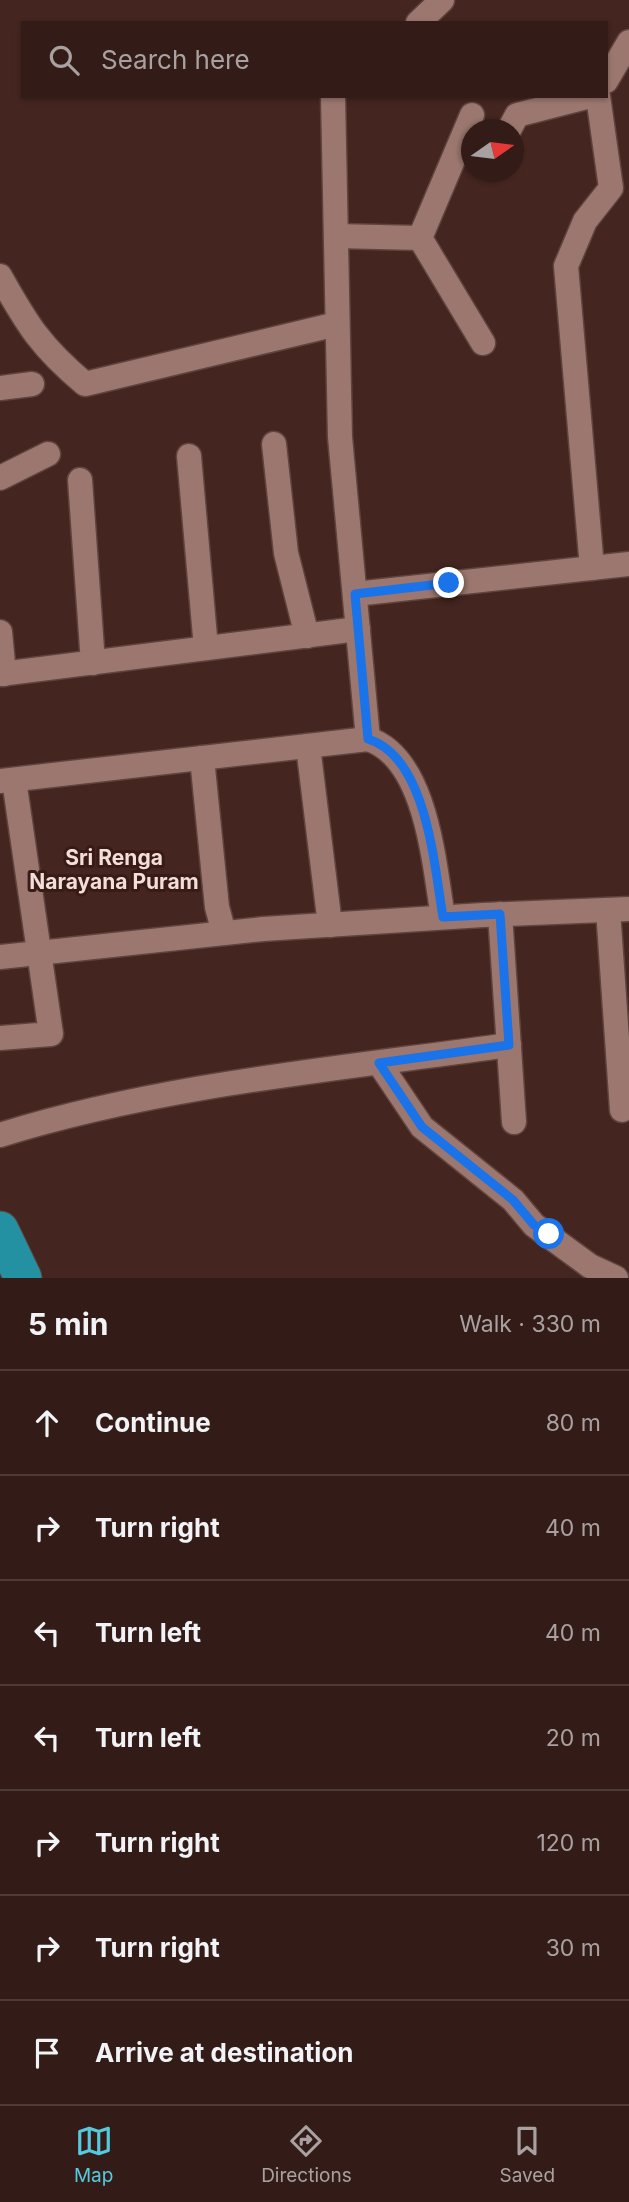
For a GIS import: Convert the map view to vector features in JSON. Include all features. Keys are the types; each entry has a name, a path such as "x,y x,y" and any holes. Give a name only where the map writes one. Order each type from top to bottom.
{"highway":[{"path":"0,1230 23,1278"}],"street":[{"path":"608,78 629,42"},
{"path":"333,98 340,437 368,739"},
{"path":"515,119 517,115 583,98"},
{"path":"592,568 566,266 585,221 611,188 598,98"},
{"path":"420,238 473,113"},
{"path":"336,236 420,238"},
{"path":"420,238 483,343"},
{"path":"0,276 29,328 49,355 85,384 337,324"},
{"path":"0,388 32,384"},
{"path":"274,444 286,553 307,636"},
{"path":"0,478 48,454"},
{"path":"189,456 206,648"},
{"path":"80,480 93,663"},
{"path":"355,594 629,564"},
{"path":"0,632 2,674 358,629"},
{"path":"0,1038 51,1034 7,780 368,739 383,743 400,759 424,812 443,917"},
{"path":"309,746 330,925"},
{"path":"202,758 217,907 224,933"},
{"path":"0,957 224,933 443,917 619,910 622,1110"},
{"path":"500,914 514,1122"},
{"path":"0,1135 66,1115 205,1087 509,1045"},
{"path":"379,1063 422,1127 513,1200 534,1225 590,1265 617,1278 629,1270"}],"district":[{"name":"Sri Renga Narayana Puram","path":"114,869"}],"route":[{"path":"449,583 355,594 368,739 383,743 400,759 424,812 443,917 500,914 509,1045 379,1063 422,1127 513,1200 534,1225 549,1234"}]}
